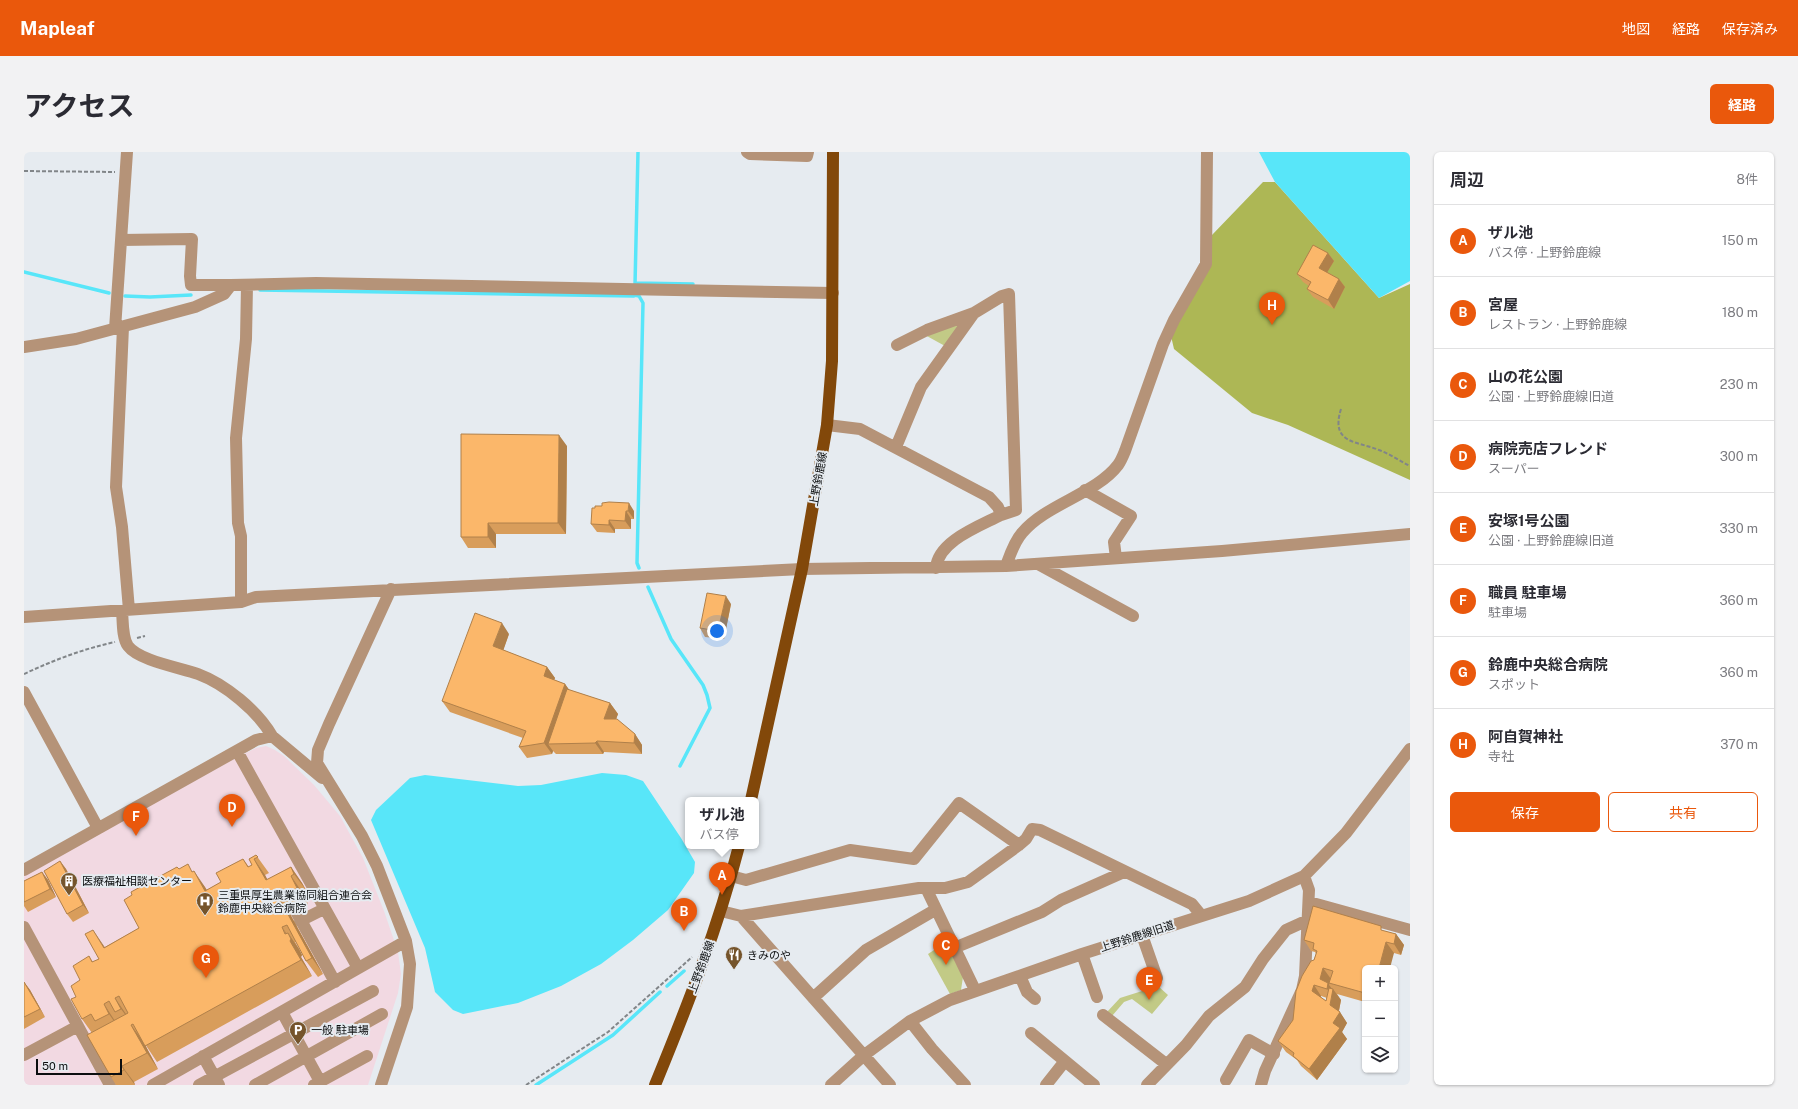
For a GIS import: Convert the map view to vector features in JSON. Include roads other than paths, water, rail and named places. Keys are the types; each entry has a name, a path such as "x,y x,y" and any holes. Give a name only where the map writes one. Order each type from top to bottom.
{"main road":[{"name":"上野鈴鹿線","path":"752,797 802,569 827,425 832,361 833,152"},
{"name":"上野鈴鹿線","path":"655,1085 678,1030 721,911 738,849"}],"street":[{"path":"127,152 121,240 119,328 122,384 116,487 122,527 125,640 132,651 166,665 211,679 234,694 267,727 272,736 328,783"},
{"path":"747,152 750,154 806,156 808,152"},
{"path":"1006,566 1016,540 1023,531 1039,518 1108,476 1118,465 1130,440 1174,320 1206,264 1207,152"},
{"path":"121,240 192,239 191,285 324,283 833,293"},
{"path":"24,347 76,339 195,307 224,294 231,285"},
{"path":"241,602 241,536 238,523 236,438 246,339 247,285"},
{"path":"897,345 927,330 974,313 1002,296 1009,294 1016,510 1001,515 964,534 941,552 937,560 936,568"},
{"path":"896,447 921,387 974,313"},
{"path":"827,425 860,428 989,497 998,507 1001,515"},
{"path":"1086,490 1131,516 1114,542 1116,558"},
{"path":"24,617 241,602 256,597 391,589 802,569 1006,566 1410,534"},
{"path":"1038,564 1133,616"},
{"path":"381,1085 407,1007 410,964 406,942 377,866 362,836 317,763 318,750 391,589"},
{"path":"24,692 98,828"},
{"path":"24,870 256,740 272,736"},
{"name":"上野鈴鹿線旧道","path":"831,1085 864,1056 910,1021 927,1011 975,990 1201,915 1249,901 1304,876 1346,833 1410,749"},
{"path":"237,751 302,868 323,895 324,909 358,968"},
{"path":"731,876 746,880 850,850 914,859 959,803 1019,845"},
{"path":"721,911 741,916 926,888 945,888 968,882 1019,845 1026,839 1032,829 1040,830 1192,904 1201,915"},
{"path":"290,874 302,868"},
{"path":"954,948 1042,912 1061,900 1124,872"},
{"path":"1261,1085 1302,990 1305,976 1310,890 1304,876"},
{"path":"282,887 300,921 328,986"},
{"path":"926,888 935,910 975,990"},
{"path":"1309,902 1410,930"},
{"path":"300,921 324,909"},
{"path":"813,998 866,950 935,910"},
{"path":"741,916 890,1085"},
{"path":"1148,1085 1166,1064 1186,1045 1209,1016 1245,987 1263,959 1286,930 1308,920"},
{"path":"24,927 110,1085"},
{"path":"1142,935 1157,978"},
{"path":"153,1085 406,942"},
{"path":"1082,954 1097,997"},
{"path":"1020,976 1027,992 1035,999"},
{"path":"199,1085 217,1081 294,1035 373,991"},
{"path":"282,1012 306,1057 318,1084 367,1056"},
{"path":"255,1085 382,1014"},
{"path":"1103,1016 1166,1064"},
{"path":"910,1021 932,1049 965,1085"},
{"path":"24,1055 78,1026"},
{"path":"1031,1033 1094,1085"},
{"path":"1226,1080 1249,1040 1274,1054"},
{"path":"204,1056 217,1081"},
{"path":"1046,1085 1065,1061"}],"water":[{"path":"1259,152 1410,152 1410,281 1379,298 1275,182"},
{"path":"602,773 626,775 643,781 681,838 685,845 685,849 687,849 695,862 694,873 668,910 633,940 601,964 561,986 518,1003 463,1014 453,1010 435,992 425,948 371,820 376,810 410,778 425,775 518,786 541,785"}],"waterway":[{"path":"635,285 638,152"},
{"path":"24,272 109,293"},
{"path":"635,283 693,284"},
{"path":"260,290 634,296"},
{"path":"125,296 150,297 191,295"},
{"path":"634,295 639,296 643,303 637,563 639,568"},
{"path":"648,587 671,639 703,685 710,708 680,766"},
{"path":"667,986 684,971"},
{"path":"536,1085 613,1035 660,992"}],"place":[{"name":"阿自賀神社","path":"1272,325"},
{"name":"病院売店フレンド","path":"232,827"},
{"name":"職員 駐車場","path":"136,836"},
{"name":"ザル池","path":"722,895"},
{"name":"医療福祉相談センター","path":"69,896"},
{"name":"三重県厚生農業協同組合連合会 鈴鹿中央総合病院","path":"205,916"},
{"name":"宮屋","path":"684,931"},
{"name":"山の花公園","path":"946,965"},
{"name":"きみのや","path":"734,970"},
{"name":"鈴鹿中央総合病院","path":"206,978"},
{"name":"安塚1号公園","path":"1149,1000"},
{"name":"一般 駐車場","path":"298,1045"}]}
